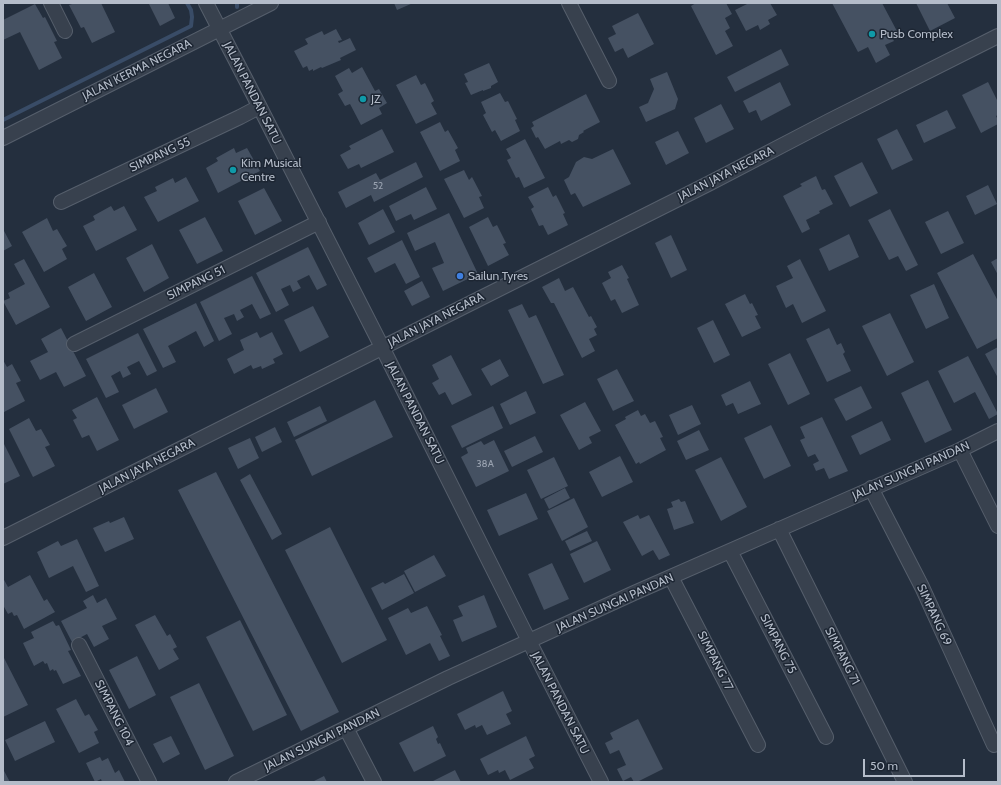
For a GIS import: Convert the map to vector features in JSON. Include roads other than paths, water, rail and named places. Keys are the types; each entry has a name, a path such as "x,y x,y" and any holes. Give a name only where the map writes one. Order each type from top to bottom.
{"street":[{"path":"51,3 65,31"},
{"name":"JALAN PANDAN SATU","path":"206,3 319,222 601,782"},
{"name":"JALAN KERMA NEGARA","path":"3,138 271,3"},
{"path":"569,3 609,81"},
{"name":"JALAN JAYA NEGARA","path":"3,538 710,183 998,36"},
{"name":"SIMPANG 55","path":"61,202 260,107"},
{"name":"SIMPANG 51","path":"74,344 319,222"},
{"name":"JALAN SUNGAI PANDAN","path":"236,782 448,678 634,593 960,450 998,431"},
{"path":"960,450 998,526"},
{"name":"SIMPANG 69","path":"871,488 922,587 994,744"},
{"name":"SIMPANG 71","path":"779,529 905,782"},
{"name":"SIMPANG 75","path":"730,551 826,737"},
{"name":"SIMPANG 77","path":"671,577 758,745"},
{"name":"SIMPANG 104","path":"79,645 149,782"},
{"path":"346,728 374,782"}],"waterway":[{"path":"3,120 191,26 191,10 187,3"}],"place":[{"name":"Pusb Complex","path":"872,34"},
{"name":"JZ","path":"363,99"},
{"name":"Kim Musical Centre","path":"233,170"},
{"name":"Sailun Tyres","path":"460,276"}]}
